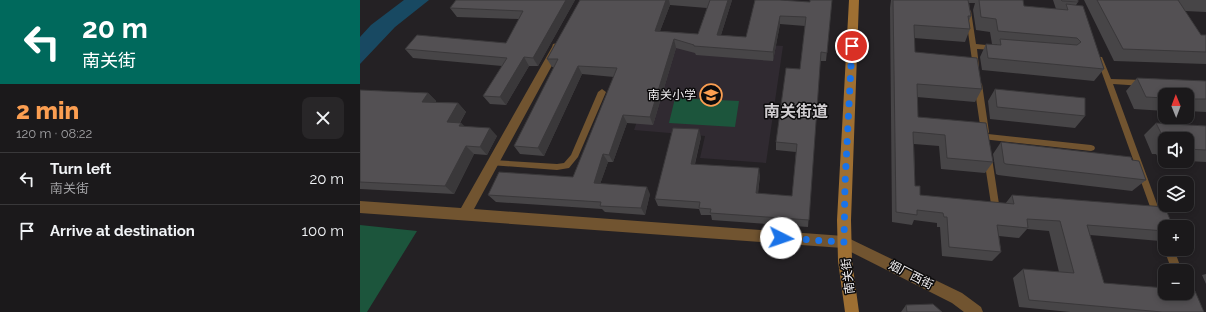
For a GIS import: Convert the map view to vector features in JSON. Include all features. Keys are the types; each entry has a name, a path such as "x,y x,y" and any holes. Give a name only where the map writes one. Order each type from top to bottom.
{"street":[{"name":"南关街","path":"852,312 844,242 845,184 854,0"},
{"path":"465,214 564,34"},
{"path":"360,207 844,242"},
{"name":"烟厂西街","path":"844,242 957,298 976,312"}],"lane":[{"path":"967,6 995,204"},
{"path":"973,46 1004,49"},
{"path":"1098,52 1159,220"},
{"path":"1108,81 1153,84"},
{"path":"493,163 557,168 566,166 574,157 602,92"},
{"path":"986,145 1091,148"}],"shaded area":[{"name":"南关小学","path":"633,35 783,46 766,163 700,158 705,136 634,130 658,60"}],"green space":[{"path":"675,98 739,101 735,127 669,123"},
{"path":"360,225 417,231 367,312 360,312"}],"water":[{"path":"404,0 429,0 395,27 360,64 360,37 371,25"}],"building":[{"path":"456,0 566,0 533,58 524,57 500,97 483,96 507,58 405,49 417,35 506,43 523,11 450,8"},
{"path":"580,0 666,0 655,31 698,34 710,0 728,0 717,35 746,37 755,0 810,2 810,0 832,0 827,53 821,52 809,220 710,213 711,209 699,208 700,202 655,199 673,128 699,129 691,164 759,168 756,193 792,196 797,144 776,142 786,68 800,69 806,17 780,16 773,52 694,46 674,39 650,117 623,115 609,155 603,154 594,183 647,187 641,208 600,206 601,202 488,195 499,172 573,177 617,68 578,66 538,148 514,146 558,59 547,59"},
{"path":"893,0 968,0 971,16 968,16 970,29 914,25 915,52 977,58 982,89 917,84 918,117 986,123 993,162 947,158 945,135 913,132 915,186 920,186 920,195 1014,204 1012,195 1158,206 1158,212 1167,212 1170,220 1158,220 1158,230 1087,225 1104,283 1158,287 1158,300 1194,300 1195,291 1204,312 1162,312 1029,300 1023,269 1074,273 1060,221 1027,219 1028,228 997,225 1001,252 949,247 947,217 944,217 943,213 917,210 917,215 896,212"},
{"path":"979,0 1023,0 1024,6 1068,10 1066,4 1083,6 1104,69 988,58 986,44 1001,45 1000,39 1077,45 1081,42 1077,38 998,31 996,19 981,17"},
{"path":"1061,0 1078,0 1078,2 1062,1"},
{"path":"1097,0 1178,0 1201,35 1206,35 1206,52 1123,49"},
{"path":"1137,78 1206,81 1206,99 1194,99 1194,88 1158,88 1158,98 1146,97"},
{"path":"995,89 1085,98 1085,116 997,107"},
{"path":"360,90 428,93 422,102 458,103 447,122 461,123 459,126 490,128 480,147 466,146 445,186 360,182"},
{"path":"1156,123 1206,126 1206,150 1194,149 1194,132 1160,132"},
{"path":"1001,142 1131,157 1132,160 1139,161 1146,180 1006,164 1004,163"},
{"path":"933,304 942,312 907,312 906,305"}],"place":[{"name":"南关小学","path":"711,95"}],"district":[{"name":"南关街道","path":"796,111"}],"route":[{"path":"781,238 844,242 845,184 852,46"}]}
